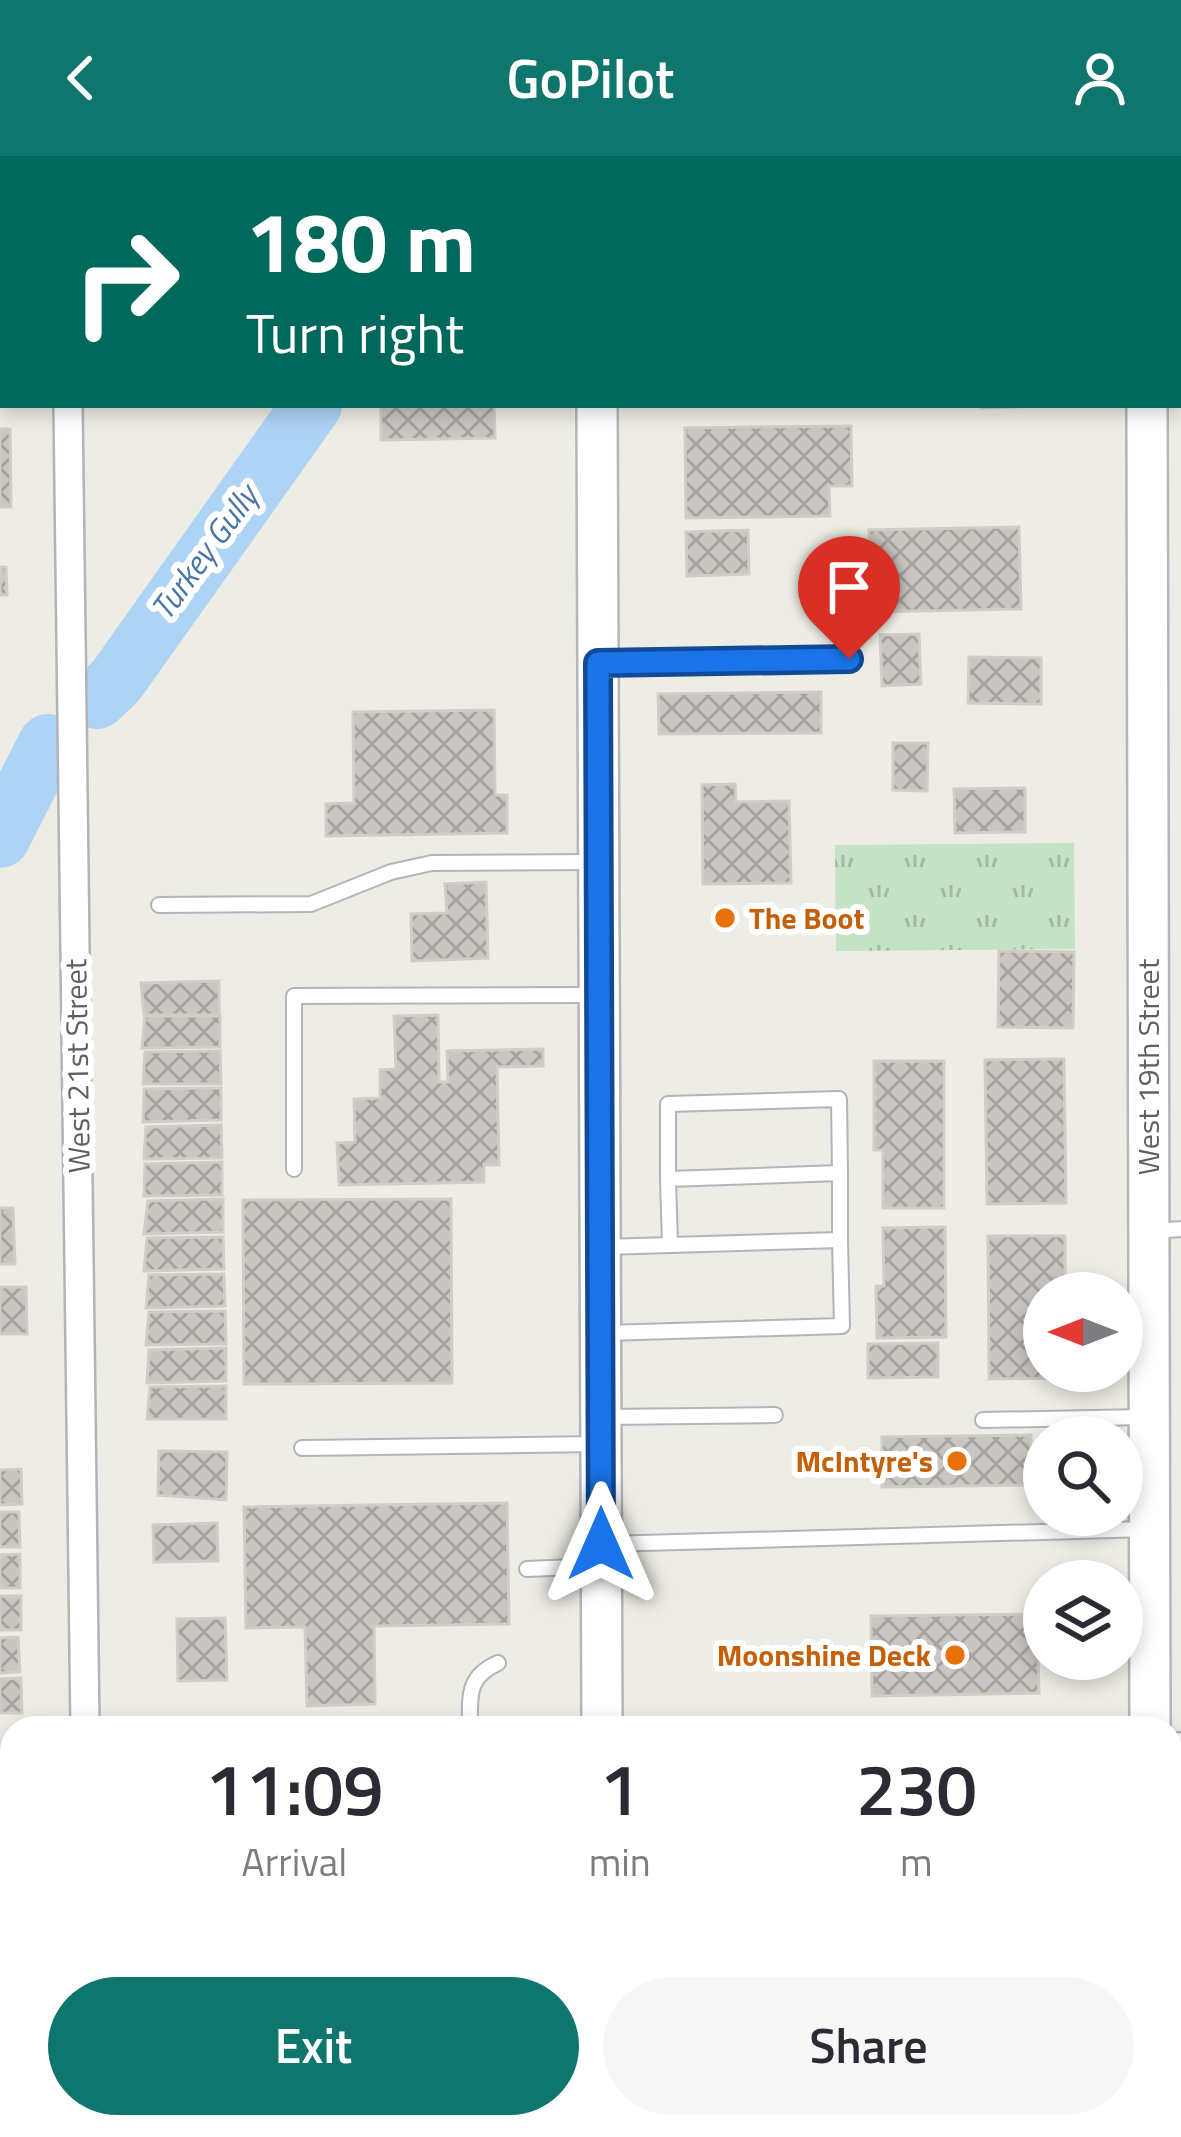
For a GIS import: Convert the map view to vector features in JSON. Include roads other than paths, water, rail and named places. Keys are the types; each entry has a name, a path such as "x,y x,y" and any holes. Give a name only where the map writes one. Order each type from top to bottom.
{"street":[{"name":"West 21st Street","path":"68,408 86,1716"},
{"path":"597,408 602,1716"},
{"name":"West 19th Street","path":"1147,408 1165,1230 1149,1418 1150,1716"}],"lane":[{"path":"598,663 849,659"},
{"path":"159,905 311,904 391,872 432,863 599,862"},
{"path":"293,1169 294,996 600,995"},
{"path":"601,1334 842,1326 839,1099 668,1104 670,1245"},
{"path":"668,1179 840,1173"},
{"path":"601,1247 841,1240"},
{"path":"302,1448 601,1431 775,1415"},
{"path":"983,1420 1149,1418"},
{"path":"527,1569 601,1555 1151,1528"},
{"path":"470,1716 469,1688 479,1673 497,1663"}],"waterway":[{"name":"Turkey Gully","path":"97,699 116,681 310,408"},
{"name":"Turkey Gully","path":"0,838 48,744"}],"place":[{"name":"The Boot","path":"725,918"},
{"name":"McIntyre's","path":"957,1461"},
{"name":"Moonshine Deck","path":"955,1655"}]}
